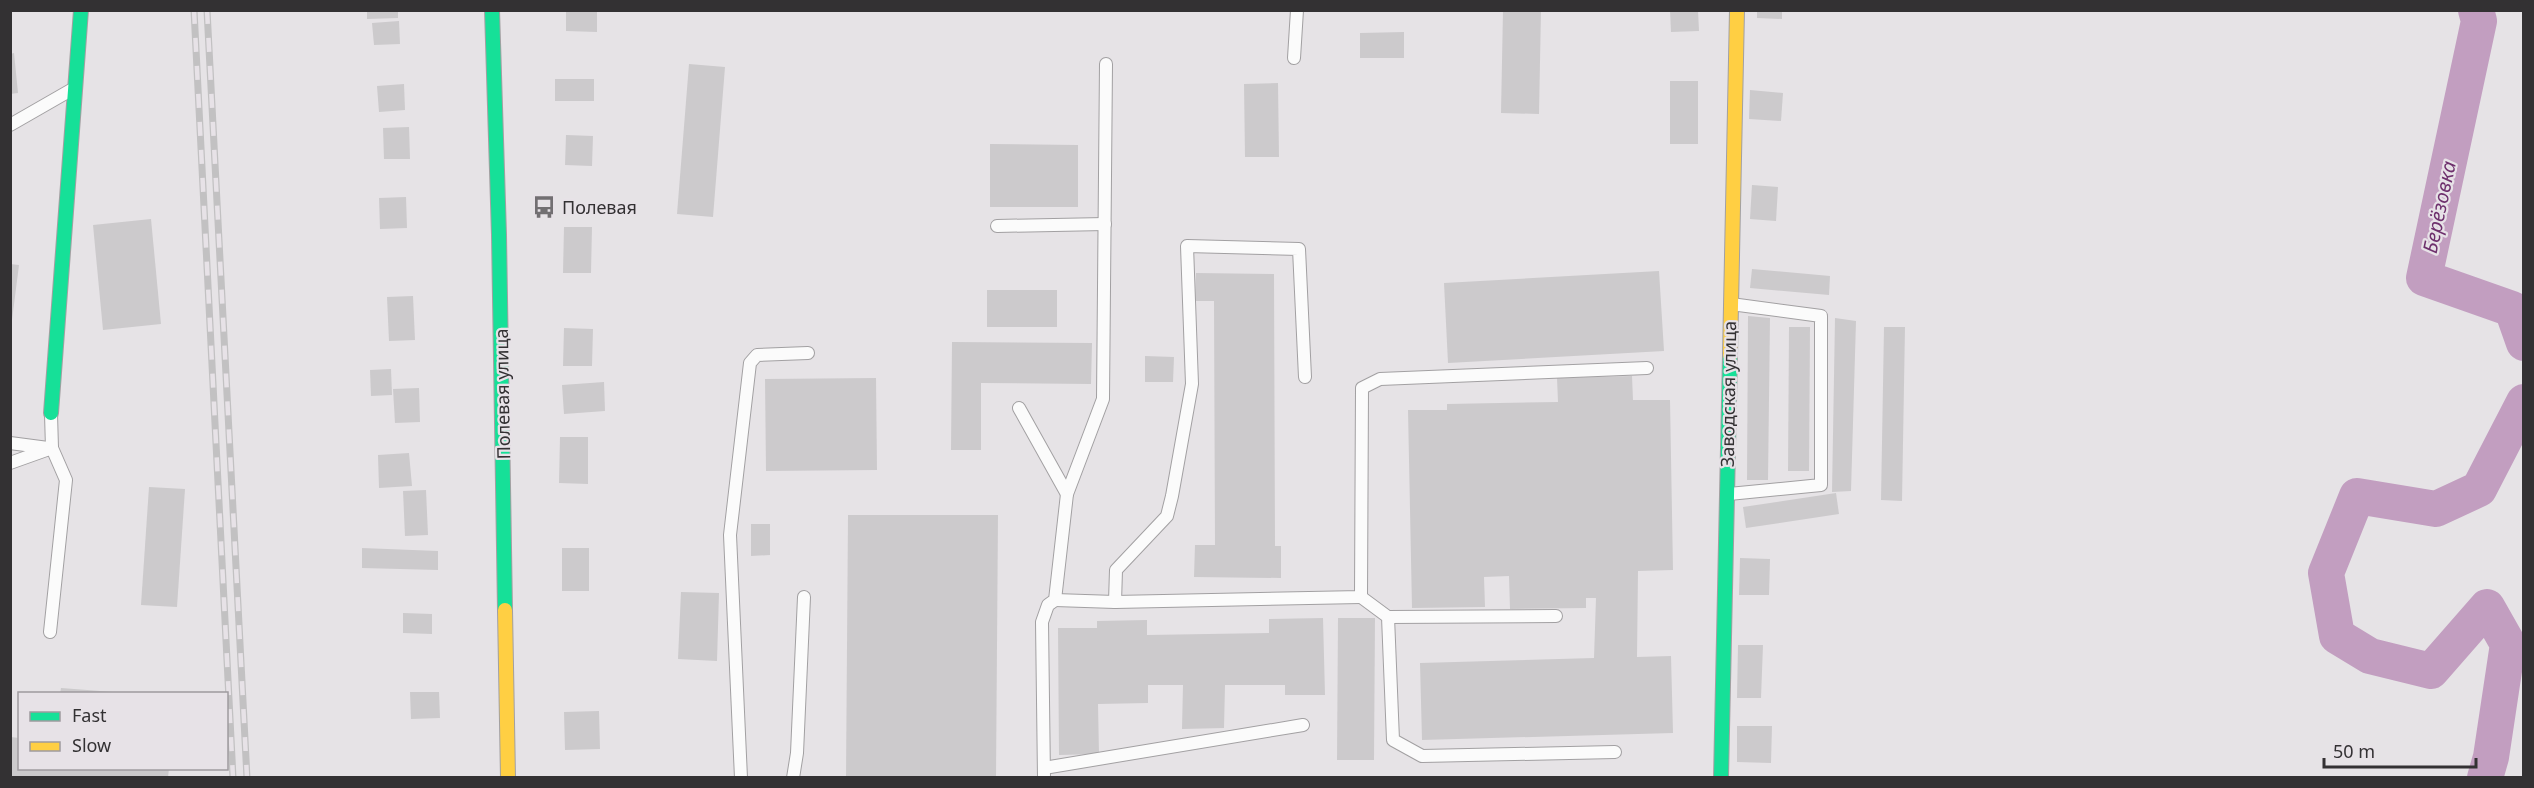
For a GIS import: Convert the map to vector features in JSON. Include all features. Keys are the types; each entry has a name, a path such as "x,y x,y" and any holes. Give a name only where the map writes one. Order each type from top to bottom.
{"street":[{"path":"51,413 81,10"},
{"name":"Полевая улица","path":"492,10 499,235 508,777"},
{"name":"Заводская улица","path":"1721,777 1737,10"}],"lane":[{"path":"1294,58 1297,10"},
{"path":"1055,600 1067,494 1103,399 1106,64"},
{"path":"10,125 74,88"},
{"path":"998,226 1105,224"},
{"path":"1115,602 1116,570 1167,516 1172,496 1192,384 1187,246 1299,249 1305,377"},
{"path":"1727,494 1821,485 1821,316 1730,304"},
{"path":"741,777 730,535 750,363 757,355 808,353"},
{"path":"1361,597 1362,388 1380,379 1647,368"},
{"path":"1019,408 1067,494"},
{"path":"51,413 52,448 66,480 51,632"},
{"path":"10,443 52,448"},
{"path":"10,463 52,448"},
{"path":"793,777 797,753 804,597"},
{"path":"1303,725 1044,772 1042,622 1048,605 1055,600 1115,602 1361,597 1388,617 1556,616"},
{"path":"1388,617 1393,740 1422,756 1615,752"}],"building":[{"path":"367,10 398,10 398,18 367,19"},
{"path":"566,10 597,10 597,32 566,31"},
{"path":"1503,10 1541,10 1539,114 1501,113"},
{"path":"1670,10 1698,10 1699,31 1671,32"},
{"path":"1757,10 1782,10 1782,19 1757,18"},
{"path":"399,21 400,44 374,45 372,23"},
{"path":"1404,32 1404,58 1360,58 1360,33"},
{"path":"14,53 18,93 10,94 10,54"},
{"path":"689,64 725,67 713,217 677,214"},
{"path":"555,79 594,79 594,101 555,101"},
{"path":"1670,81 1698,81 1698,144 1670,144"},
{"path":"1278,83 1279,157 1245,157 1244,84"},
{"path":"404,84 405,110 379,112 377,86"},
{"path":"1750,90 1783,93 1781,121 1749,119"},
{"path":"409,127 410,159 384,159 383,128"},
{"path":"566,135 593,136 592,166 565,165"},
{"path":"990,144 1078,145 1078,207 990,207"},
{"path":"1752,185 1778,187 1776,221 1750,219"},
{"path":"406,197 407,228 380,229 379,198"},
{"path":"151,219 161,324 103,330 93,225"},
{"path":"564,227 592,227 591,273 563,273"},
{"path":"10,264 19,265 12,320 10,320"},
{"path":"1752,269 1830,276 1829,295 1750,288"},
{"path":"1659,271 1664,351 1448,363 1444,283"},
{"path":"1196,273 1274,274 1275,546 1281,546 1281,578 1194,577 1195,545 1215,545 1214,301 1195,301"},
{"path":"987,290 1057,290 1057,327 987,327"},
{"path":"413,296 415,340 389,341 387,297"},
{"path":"1748,316 1770,318 1768,480 1747,480"},
{"path":"1835,318 1856,321 1851,491 1832,492"},
{"path":"1789,327 1810,327 1809,471 1788,471"},
{"path":"1884,327 1905,327 1902,501 1881,500"},
{"path":"564,328 593,329 592,366 563,366"},
{"path":"952,342 1092,343 1091,384 981,383 981,450 951,450"},
{"path":"1145,356 1174,357 1173,382 1145,382"},
{"path":"391,369 392,395 371,396 370,370"},
{"path":"1632,376 1633,400 1670,400 1673,570 1638,571 1637,657 1671,656 1673,733 1422,740 1420,663 1594,658 1596,598 1586,598 1586,608 1510,609 1509,576 1484,577 1485,607 1412,608 1408,410 1447,410 1447,404 1558,402 1557,378"},
{"path":"876,378 877,470 766,471 765,379"},
{"path":"604,382 605,411 564,414 562,385"},
{"path":"419,388 420,422 395,423 393,389"},
{"path":"560,437 588,437 588,484 559,483"},
{"path":"409,453 412,486 379,488 378,455"},
{"path":"149,487 185,489 177,607 141,605"},
{"path":"426,490 428,535 405,536 403,491"},
{"path":"1836,493 1839,514 1746,528 1743,507"},
{"path":"848,515 998,515 996,778 846,778"},
{"path":"751,524 770,524 770,555 751,556"},
{"path":"362,548 438,551 438,570 362,568"},
{"path":"562,548 589,548 589,591 562,591"},
{"path":"1740,558 1770,559 1769,595 1739,595"},
{"path":"681,592 719,593 717,661 678,659"},
{"path":"403,613 432,614 432,634 403,633"},
{"path":"1323,618 1325,695 1285,695 1285,685 1225,685 1224,728 1182,729 1183,685 1148,685 1148,703 1098,704 1099,754 1059,755 1058,628 1097,628 1097,621 1147,620 1147,635 1269,633 1269,619"},
{"path":"1338,618 1375,618 1374,760 1337,760"},
{"path":"1738,645 1763,645 1761,698 1737,698"},
{"path":"61,688 113,692 60,692"},
{"path":"410,692 439,692 440,718 411,719"},
{"path":"599,711 600,749 565,750 564,712"},
{"path":"1737,726 1772,726 1771,763 1737,762"},
{"path":"10,737 18,738 18,770 169,770 168,778 10,778"}],"waterway":[{"name":"Берёзовка","path":"2476,10 2479,21 2424,278 2512,309 2524,343"},
{"name":"Берёзовка","path":"2485,778 2491,757 2508,644 2487,607 2431,671 2370,656 2337,636 2326,573 2357,496 2436,509 2479,489 2524,402"}],"railway":[{"path":"194,10 233,778"},
{"path":"207,10 247,778"}],"traffic: fast":[{"path":"51,413 81,10"},
{"path":"492,10 499,235 505,610"},
{"path":"1721,778 1730,355"}],"traffic: slow":[{"path":"1730,355 1737,10"},
{"path":"505,610 508,778"}],"place":[{"name":"Полевая","path":"544,207"}]}
